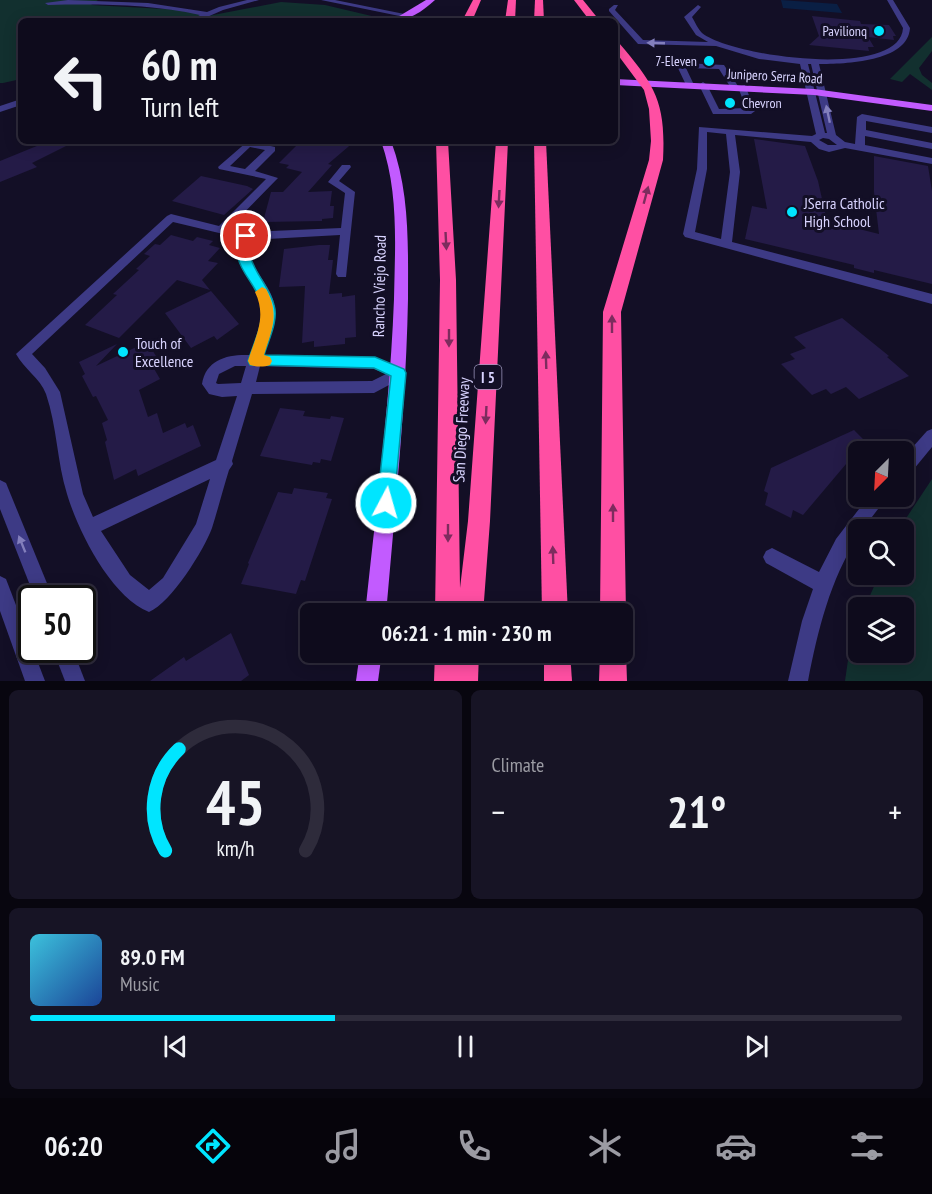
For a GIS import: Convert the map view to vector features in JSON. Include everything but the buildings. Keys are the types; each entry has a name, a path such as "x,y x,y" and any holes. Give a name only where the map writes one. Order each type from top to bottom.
{"highway":[{"path":"468,18 477,0"},
{"path":"510,18 512,0"},
{"path":"539,0 539,18"},
{"path":"578,0 593,18"},
{"path":"613,603 612,312 656,160 657,129 647,83 618,49"},
{"path":"442,144 448,280 448,603"},
{"name":"San Diego Freeway","path":"471,603 479,521 502,144"},
{"path":"540,144 555,603"},
{"path":"448,663 448,681"},
{"path":"464,681 465,663"},
{"path":"557,663 558,681"},
{"path":"613,663 613,681"}],"main road":[{"path":"405,15 405,11 422,0"},
{"path":"400,18 413,13 431,0"},
{"name":"Junipero Serra Road","path":"618,82 812,91 880,98 932,108"},
{"name":"Rancho Viejo Road","path":"376,603 399,373 402,228 400,195 393,158 387,144"},
{"path":"367,681 369,663"}],"street":[{"path":"198,18 256,0"},
{"path":"324,0 420,18"},
{"path":"698,7 688,17 689,22 704,39 752,54 815,62 871,58 889,53 902,46 907,35 907,28 890,0"},
{"path":"48,3 159,4 207,14"},
{"path":"616,6 611,10 641,42 705,45 715,43"},
{"path":"804,62 812,91 817,137 825,148 837,149 842,144"},
{"path":"815,62 832,136 842,144 932,161"},
{"path":"690,85 681,66 722,67 738,86 751,111 716,112 703,85"},
{"path":"0,109 18,103"},
{"path":"860,147 862,117 932,130"},
{"path":"832,136 817,137 702,129 702,169 689,234 932,298"},
{"path":"726,244 735,172 730,131"},
{"path":"861,132 932,146"},
{"path":"342,274 350,192 333,182 346,167"},
{"path":"221,230 273,178 247,172"},
{"path":"246,236 243,245 246,264 268,305 268,319 225,464 203,528 169,584 149,603 124,581 102,551 89,528 75,494 53,392 40,372 23,354 171,218 246,236 346,231"},
{"path":"255,361 375,363 399,373 374,387 264,387 246,391 214,390 209,384 209,377 218,366 225,363 255,361"},
{"path":"914,457 932,436"},
{"path":"89,528 225,464"},
{"path":"0,488 39,585"},
{"path":"798,681 815,609 830,568 853,528 871,507"},
{"path":"772,557 824,585"},
{"path":"0,585 35,681"},
{"path":"68,663 75,681"}],"green space":[{"path":"0,0 98,0 91,5 183,10 208,16 281,2 325,5 380,18 18,18 18,80 0,83"},
{"path":"932,37 932,51 919,68 922,75 932,83 932,90 910,74 902,82 890,79"},
{"path":"932,479 932,681 845,681 848,660 848,663 914,663 914,597 869,597 875,585 914,585 914,519 906,519"}],"water":[{"path":"781,0 837,4 842,13 783,8"}],"slow traffic":[{"path":"262,292 268,305 268,319 255,361 265,361"}],"place":[{"name":"Pavilionq","path":"879,31"},
{"name":"7-Eleven","path":"709,61"},
{"name":"Chevron","path":"730,103"},
{"name":"JSerra Catholic High School","path":"792,212"},
{"name":"Touch of Excellence","path":"123,352"}],"route":[{"path":"246,236 243,245 246,264 268,305 268,319 255,361 375,363 399,373 386,503"}]}
